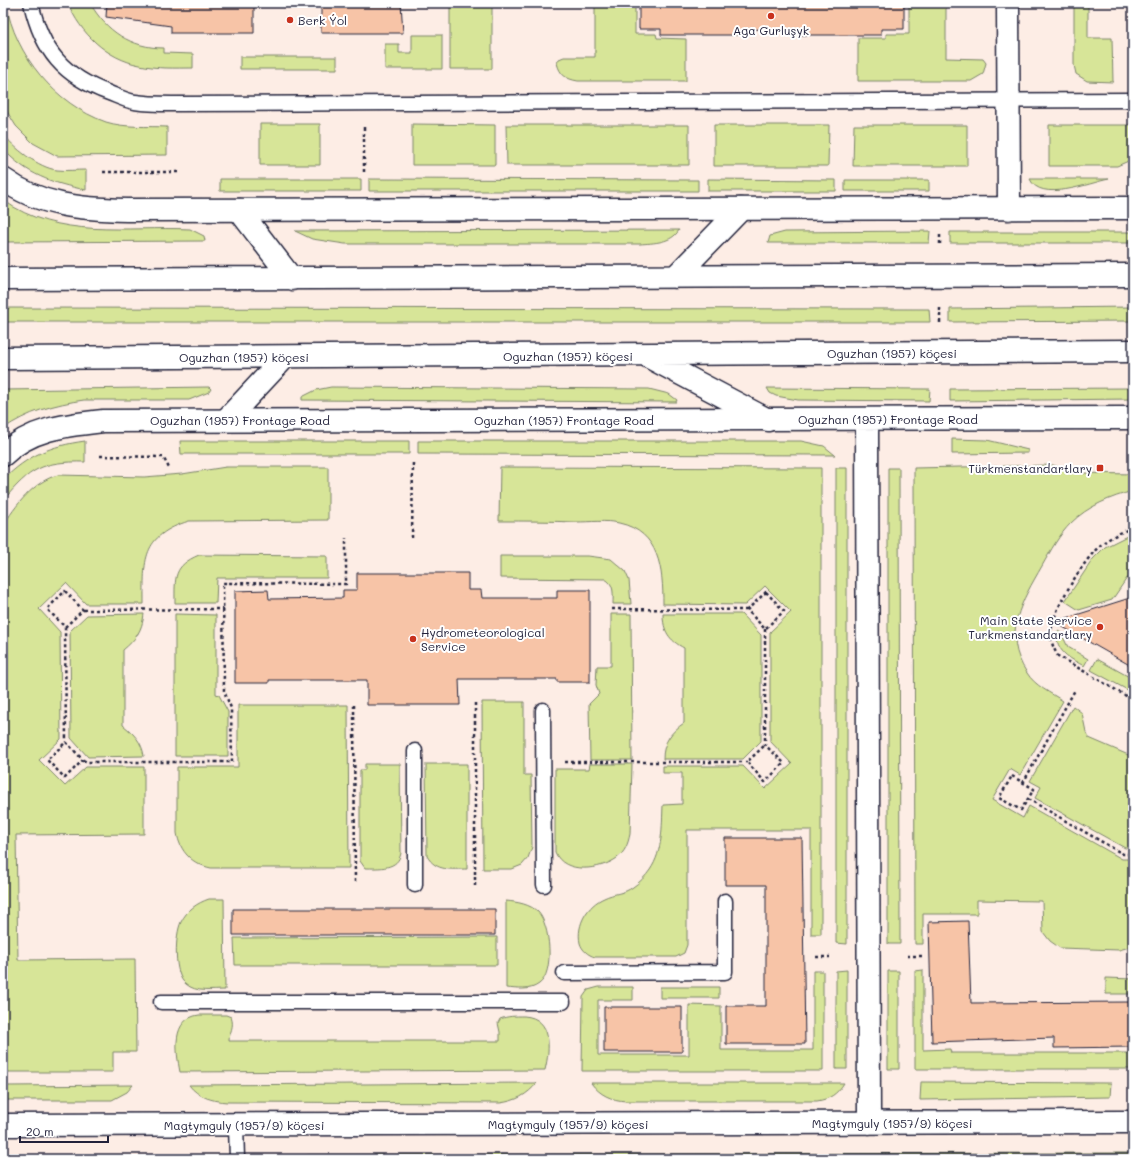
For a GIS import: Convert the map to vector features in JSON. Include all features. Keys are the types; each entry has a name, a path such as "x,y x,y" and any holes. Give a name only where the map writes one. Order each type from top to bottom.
{"street":[{"path":"1008,3 1009,209"},
{"path":"3,179 24,192 52,203 86,209 741,210 1133,208"},
{"path":"239,210 292,279"},
{"path":"674,277 741,210"},
{"path":"3,279 1133,275"},
{"name":"Oguzhan (1957) köçesi","path":"3,358 1133,351"},
{"path":"646,355 768,420"},
{"path":"226,420 285,357"},
{"name":"Oguzhan (1957) Frontage Road","path":"3,455 32,434 59,426 103,421 867,420 1133,418"},
{"path":"867,420 869,1123"},
{"name":"Magtymguly (1957/9) köçesi","path":"3,1126 1133,1122"}],"lane":[{"path":"31,3 36,24 49,49 66,71 97,88 134,102 172,104 1133,100"},
{"path":"543,710 544,885"},
{"path":"415,751 415,885"},
{"path":"564,973 725,972 725,902"},
{"path":"161,1002 563,1002"},
{"path":"236,1125 237,1159"}],"path":[{"path":"364,103 364,172"},
{"path":"103,172 179,172"},
{"path":"940,232 940,244"},
{"path":"940,308 940,326"},
{"path":"100,456 163,457 169,468"},
{"path":"412,538 413,460"},
{"path":"1133,528 1103,543 1089,556 1062,600 1052,625 1051,635 1053,648 1058,656 1133,700"},
{"path":"83,610 65,591 47,609 65,627 66,742 83,760 87,762 232,762 231,708 224,691 224,583 346,584 346,538"},
{"path":"612,609 747,610 766,592 784,611 765,629"},
{"path":"65,627 83,610 224,609"},
{"path":"747,610 765,629 766,745 784,763 765,782 747,762"},
{"path":"1023,782 1075,690"},
{"path":"474,703 475,886"},
{"path":"354,705 355,885"},
{"path":"66,742 47,760 65,778 83,760"},
{"path":"543,762 747,762 766,745"},
{"path":"1012,776 1023,782 1034,789 1021,810 999,798 1012,776"},
{"path":"1028,799 1123,854 1133,854"},
{"path":"907,956 922,956"},
{"path":"816,957 830,957"}],"green space":[{"path":"3,3 6,3 18,41 28,59 54,90 87,114 106,122 129,126 167,127 167,155 57,156 33,143 16,126 3,105"},
{"path":"68,3 90,3 96,13 112,30 130,41 141,45 164,48 164,53 193,54 193,68 146,66 128,62 117,57 106,51 87,34 73,14"},
{"path":"450,3 492,3 492,69 450,69"},
{"path":"595,3 635,3 635,34 656,34 657,38 686,39 686,81 578,81 564,76 557,63 559,59 564,57 595,57"},
{"path":"909,3 946,3 946,58 983,59 986,63 983,74 971,81 858,81 858,38 886,38 886,34 909,34"},
{"path":"1074,3 1088,3 1088,38 1112,38 1113,82 1087,81 1076,74 1074,65"},
{"path":"412,35 442,35 442,69 385,69 385,44 399,44 399,53 412,53"},
{"path":"240,57 337,57 337,69 240,69"},
{"path":"260,124 320,124 320,165 260,165"},
{"path":"412,124 495,125 495,165 412,165"},
{"path":"506,125 689,125 689,165 507,165"},
{"path":"714,125 829,125 828,166 714,166"},
{"path":"854,125 967,125 967,166 853,166"},
{"path":"1049,125 1133,125 1133,159 1117,166 1049,166"},
{"path":"3,133 19,150 42,165 57,170 86,170 86,190 51,181 31,172 12,158 3,149"},
{"path":"220,179 361,179 361,191 220,191"},
{"path":"369,179 698,180 698,191 369,191"},
{"path":"708,179 836,180 836,191 708,191"},
{"path":"1030,179 1109,179 1066,190 1054,191 1044,190 1035,186"},
{"path":"845,180 929,180 929,191 845,191"},
{"path":"3,200 24,213 46,221 69,226 117,229 190,229 204,236 205,241 3,242"},
{"path":"679,230 672,238 662,242 640,244 345,244 312,239 295,231"},
{"path":"930,231 929,243 768,243 770,236 785,232"},
{"path":"950,232 1133,232 1133,243 950,243"},
{"path":"1133,307 1133,321 950,322 950,309"},
{"path":"3,308 929,309 930,322 3,322"},
{"path":"209,387 211,389 209,392 189,400 84,400 62,404 32,413 3,429 3,390"},
{"path":"331,387 649,389 669,394 677,400 676,402 302,400 302,397 316,390"},
{"path":"767,388 930,389 929,401 798,400 776,396 770,393"},
{"path":"1133,388 1133,399 950,401 950,389"},
{"path":"952,439 987,440 1028,450 1028,453 952,454"},
{"path":"85,441 85,462 58,463 38,469 21,481 3,501 3,480 21,464 50,449"},
{"path":"180,441 409,441 409,454 181,454"},
{"path":"418,441 801,441 824,446 835,455 418,454"},
{"path":"1053,465 1076,473 1133,474 1133,491 1116,496 1092,507 1071,523 1052,549 1022,605 1017,618 1015,631 1019,659 1034,682 1063,701 1020,775 1010,769 992,800 1023,818 1029,806 1122,859 1133,859 1133,946 1119,950 1060,948 1050,941 1043,932 1042,901 977,900 977,914 923,914 923,944 915,944 914,468"},
{"path":"226,467 328,467 328,520 189,521 173,527 162,534 154,542 148,552 144,575 144,604 86,604 66,583 39,609 60,632 61,739 39,760 65,786 86,767 144,767 144,834 16,835 18,960 135,959 136,1052 113,1052 113,1072 3,1072 3,526 13,510 33,488 49,478 58,475 144,477 182,474"},
{"path":"500,467 821,468 821,934 811,934 811,830 687,830 687,945 684,953 676,957 595,957 588,954 582,948 579,936 580,929 584,916 588,910 598,901 611,895 623,892 638,884 650,870 660,847 663,805 682,804 682,773 663,773 663,766 743,766 765,789 792,764 770,741 770,632 791,612 765,586 745,605 663,604 662,578 656,554 651,544 643,535 633,528 619,523 598,521 499,521"},
{"path":"836,468 847,468 847,944 836,943"},
{"path":"888,468 899,468 900,944 888,944"},
{"path":"1133,533 1133,581 1127,578 1112,600 1079,610 1065,601 1093,559 1105,547"},
{"path":"199,555 327,556 327,578 217,578 216,603 175,603 177,573 184,563"},
{"path":"500,556 588,556 611,559 625,571 629,580 631,604 613,604 612,587 605,579 500,578"},
{"path":"144,614 142,625 138,634 123,650 123,725 137,739 144,756 88,757 71,738 70,631 87,615"},
{"path":"175,614 216,615 216,694 219,695 228,712 228,756 175,756"},
{"path":"611,614 631,614 632,760 590,760 589,704 599,694 596,685 597,666 611,666"},
{"path":"663,614 741,614 761,635 761,741 743,759 663,759 664,747 666,743 675,730 684,723 684,648 674,642 668,634 664,625"},
{"path":"1058,631 1061,633 1068,647 1088,659 1084,666 1063,653 1058,645 1056,637"},
{"path":"1097,659 1133,679 1133,693 1091,670"},
{"path":"482,702 524,702 524,775 531,775 532,847 528,858 522,865 512,869 483,869"},
{"path":"238,705 348,705 349,868 211,868 198,864 184,851 177,833 177,767 238,767"},
{"path":"1073,706 1082,713 1086,732 1089,738 1133,757 1133,848 1125,848 1035,798 1041,787 1030,781"},
{"path":"365,764 400,764 401,853 396,863 387,867 365,868 360,861 360,770 365,770"},
{"path":"426,764 467,764 467,869 450,869 440,867 435,865 427,856"},
{"path":"590,764 632,764 630,834 624,850 617,858 602,865 593,867 574,867 566,864 555,852 555,769 589,769"},
{"path":"209,899 224,899 225,990 199,990 190,987 182,979 177,964 177,936 181,922 186,914 193,908"},
{"path":"506,901 523,904 535,909 542,918 548,937 549,960 547,970 544,978 539,984 532,988 506,988"},
{"path":"497,937 497,965 235,965 234,938"},
{"path":"847,970 847,1069 836,1069 836,971"},
{"path":"923,970 923,1050 950,1049 951,1053 1133,1053 1133,1069 915,1069 915,971"},
{"path":"813,971 823,971 823,1071 582,1071 583,997 588,990 599,987 633,987 633,1000 598,1000 598,1055 689,1055 689,1005 721,1006 721,1050 813,1050"},
{"path":"888,971 899,971 899,1069 888,1069"},
{"path":"1106,978 1133,979 1133,994 1106,994"},
{"path":"660,987 719,987 719,998 660,998"},
{"path":"199,1015 226,1015 231,1017 232,1027 229,1041 500,1041 498,1023 500,1019 524,1016 533,1018 540,1022 545,1028 548,1044 547,1062 545,1070 180,1072 177,1046 180,1029 190,1018"},
{"path":"921,1082 1111,1083 1110,1097 920,1100"},
{"path":"537,1083 521,1097 500,1103 227,1102 206,1098 197,1093 189,1085"},
{"path":"591,1083 844,1083 833,1095 826,1099 817,1101 626,1101 602,1094"},
{"path":"3,1085 133,1085 127,1092 112,1100 3,1100"},
{"path":"1133,1153 1133,1159 286,1159 309,1155"},
{"path":"6,1158 194,1159 3,1159"}],"building":[{"path":"107,3 254,3 254,33 171,33 171,26 106,17"},
{"path":"321,3 401,3 403,33 321,33"},
{"name":"Aga Gurluşyk","path":"639,3 904,3 904,29 881,29 881,35 799,35 799,30 743,29 743,35 661,35 661,29 639,29"},
{"name":"Hydrometeorological Service","path":"357,573 468,573 468,590 481,590 482,598 557,598 557,590 590,590 590,682 557,682 557,679 459,679 460,705 367,705 367,680 269,680 269,683 235,683 235,591 268,590 269,599 343,598 343,590 357,590"},
{"name":"Main State Service Turkmenstandartlary","path":"1133,597 1133,667 1054,622"},
{"path":"725,838 802,838 805,1044 726,1044 726,1006 766,1006 766,885 725,885"},
{"path":"233,909 495,909 495,935 233,935"},
{"path":"968,921 971,1003 1131,1002 1132,1047 1054,1048 1054,1038 932,1042 929,922"},
{"path":"604,1007 682,1007 682,1052 604,1052"}],"place":[{"name":"Aga Gurluşyk","path":"771,16"},
{"name":"Berk Ýol","path":"290,20"},
{"name":"Türkmenstandartlary","path":"1100,468"},
{"name":"Main State Service Turkmenstandartlary","path":"1100,627"},
{"name":"Hydrometeorological Service","path":"413,639"}]}
